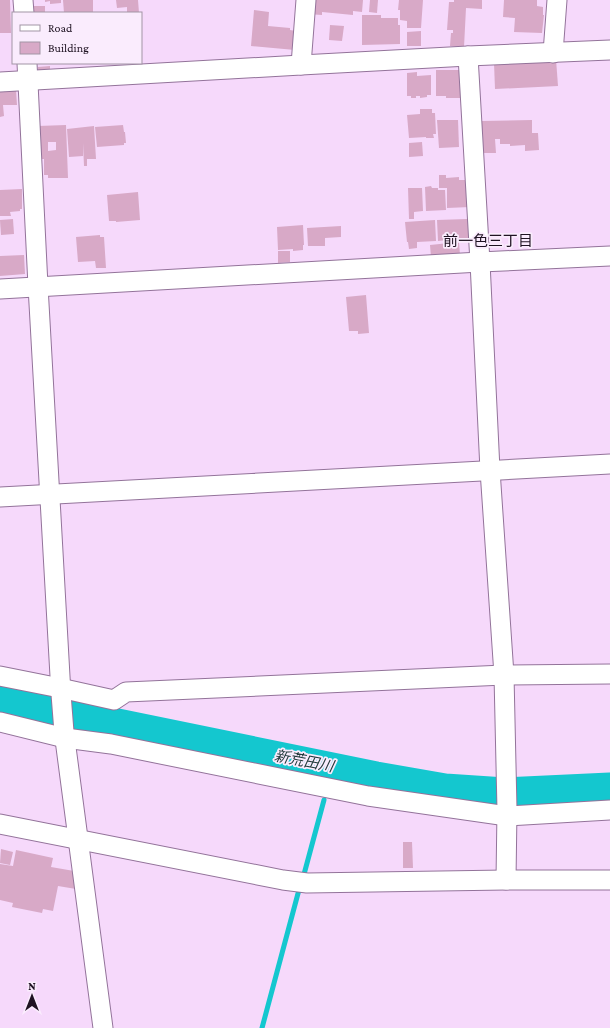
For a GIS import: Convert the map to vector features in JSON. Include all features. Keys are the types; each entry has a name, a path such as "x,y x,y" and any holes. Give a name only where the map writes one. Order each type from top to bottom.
{"street":[{"path":"23,0 24,12"},
{"path":"301,64 306,0"},
{"path":"553,53 557,0"},
{"path":"0,82 28,72 301,64 610,50"},
{"path":"468,56 490,470 504,675 507,779 506,880"},
{"path":"28,72 60,691 64,735 103,1028"},
{"path":"0,289 610,256"},
{"path":"0,497 610,464"},
{"path":"0,676 60,691 114,700 126,692 504,675 610,674"},
{"path":"0,722 368,796 507,813 610,810"},
{"path":"0,824 283,880 307,883 610,880"}],"building":[{"path":"0,0 10,0 11,33 0,33"},
{"path":"45,0 61,0 61,3 50,4 50,1 45,2"},
{"path":"63,0 93,0 93,12 64,12"},
{"path":"116,0 138,0 139,12 127,12 127,7 117,8"},
{"path":"308,0 363,0 362,12 353,11 353,15 322,12 322,15 307,14"},
{"path":"370,0 378,0 377,13 369,12"},
{"path":"399,0 423,0 421,28 407,28 407,21 400,20 400,10 398,10"},
{"path":"454,0 482,0 482,9 466,8 464,47 450,46 451,33 453,33 453,30 447,30 449,2 454,2"},
{"path":"504,0 537,0 537,6 543,7 544,15 542,33 514,32 515,18 503,17"},
{"path":"32,6 45,6 45,12 32,12"},
{"path":"254,10 269,12 268,26 290,28 290,30 296,31 295,50 251,46"},
{"path":"362,15 381,15 381,18 398,18 398,25 400,25 400,44 362,45"},
{"path":"330,25 344,26 342,41 329,40"},
{"path":"421,31 421,46 407,46 407,32"},
{"path":"556,59 558,86 495,89 494,63"},
{"path":"50,66 50,72 38,72 38,67"},
{"path":"436,70 460,70 461,98 436,96"},
{"path":"417,72 417,76 431,75 431,95 427,95 427,97 420,98 420,96 416,96 416,98 411,98 411,96 407,96 407,73"},
{"path":"0,90 16,90 17,105 3,105 4,116 0,117"},
{"path":"420,109 432,109 432,113 435,113 436,134 433,134 434,138 409,138 407,115 420,114"},
{"path":"437,120 458,120 459,147 439,148"},
{"path":"532,120 532,133 538,133 539,150 525,151 525,145 510,146 510,144 500,144 500,139 495,139 496,153 481,153 481,121"},
{"path":"66,125 68,178 48,178 48,175 44,175 44,159 41,159 41,150 38,151 38,126","holes":["48,142 56,142 56,150 48,151"]},
{"path":"123,125 126,143 124,143 124,145 97,147 95,127"},
{"path":"94,126 96,159 87,159 87,166 84,166 83,143 83,156 69,157 67,129"},
{"path":"422,142 423,156 409,157 409,143"},
{"path":"439,175 446,175 446,178 459,177 459,180 469,180 470,207 447,208 447,188 439,188"},
{"path":"431,186 432,188 438,188 438,190 445,190 446,210 426,211 425,187"},
{"path":"408,188 422,188 423,211 414,212 414,219 409,219"},
{"path":"22,189 22,209 20,209 20,211 10,212 11,216 0,216 0,190"},
{"path":"138,192 140,220 116,222 109,221 107,195"},
{"path":"13,219 14,234 1,235 0,220"},
{"path":"435,220 436,241 417,242 417,248 409,249 405,222"},
{"path":"437,220 470,220 470,226 468,227 468,241 438,241"},
{"path":"303,225 303,250 278,250 277,227"},
{"path":"341,226 341,237 325,238 325,246 308,246 307,228"},
{"path":"100,235 100,237 104,237 106,268 96,268 95,261 78,262 76,237"},
{"path":"459,242 460,255 431,257 430,245"},
{"path":"278,251 290,251 290,262 278,263"},
{"path":"24,255 25,274 0,276 0,256"},
{"path":"366,295 369,333 358,334 358,331 349,331 346,297"},
{"path":"403,842 412,842 413,868 403,868"},
{"path":"1,849 13,852 10,865 0,863"},
{"path":"16,850 53,858 51,867 74,871 76,889 58,886 53,911 43,909 42,913 12,907 13,903 0,900 0,864 13,866"}],"waterway":[{"name":"新荒田川","path":"0,700 376,777 445,789 505,793 610,788"},
{"path":"303,878 324,800"},
{"path":"262,1028 300,886"}],"district":[{"name":"前一色三丁目","path":"488,241"}]}
